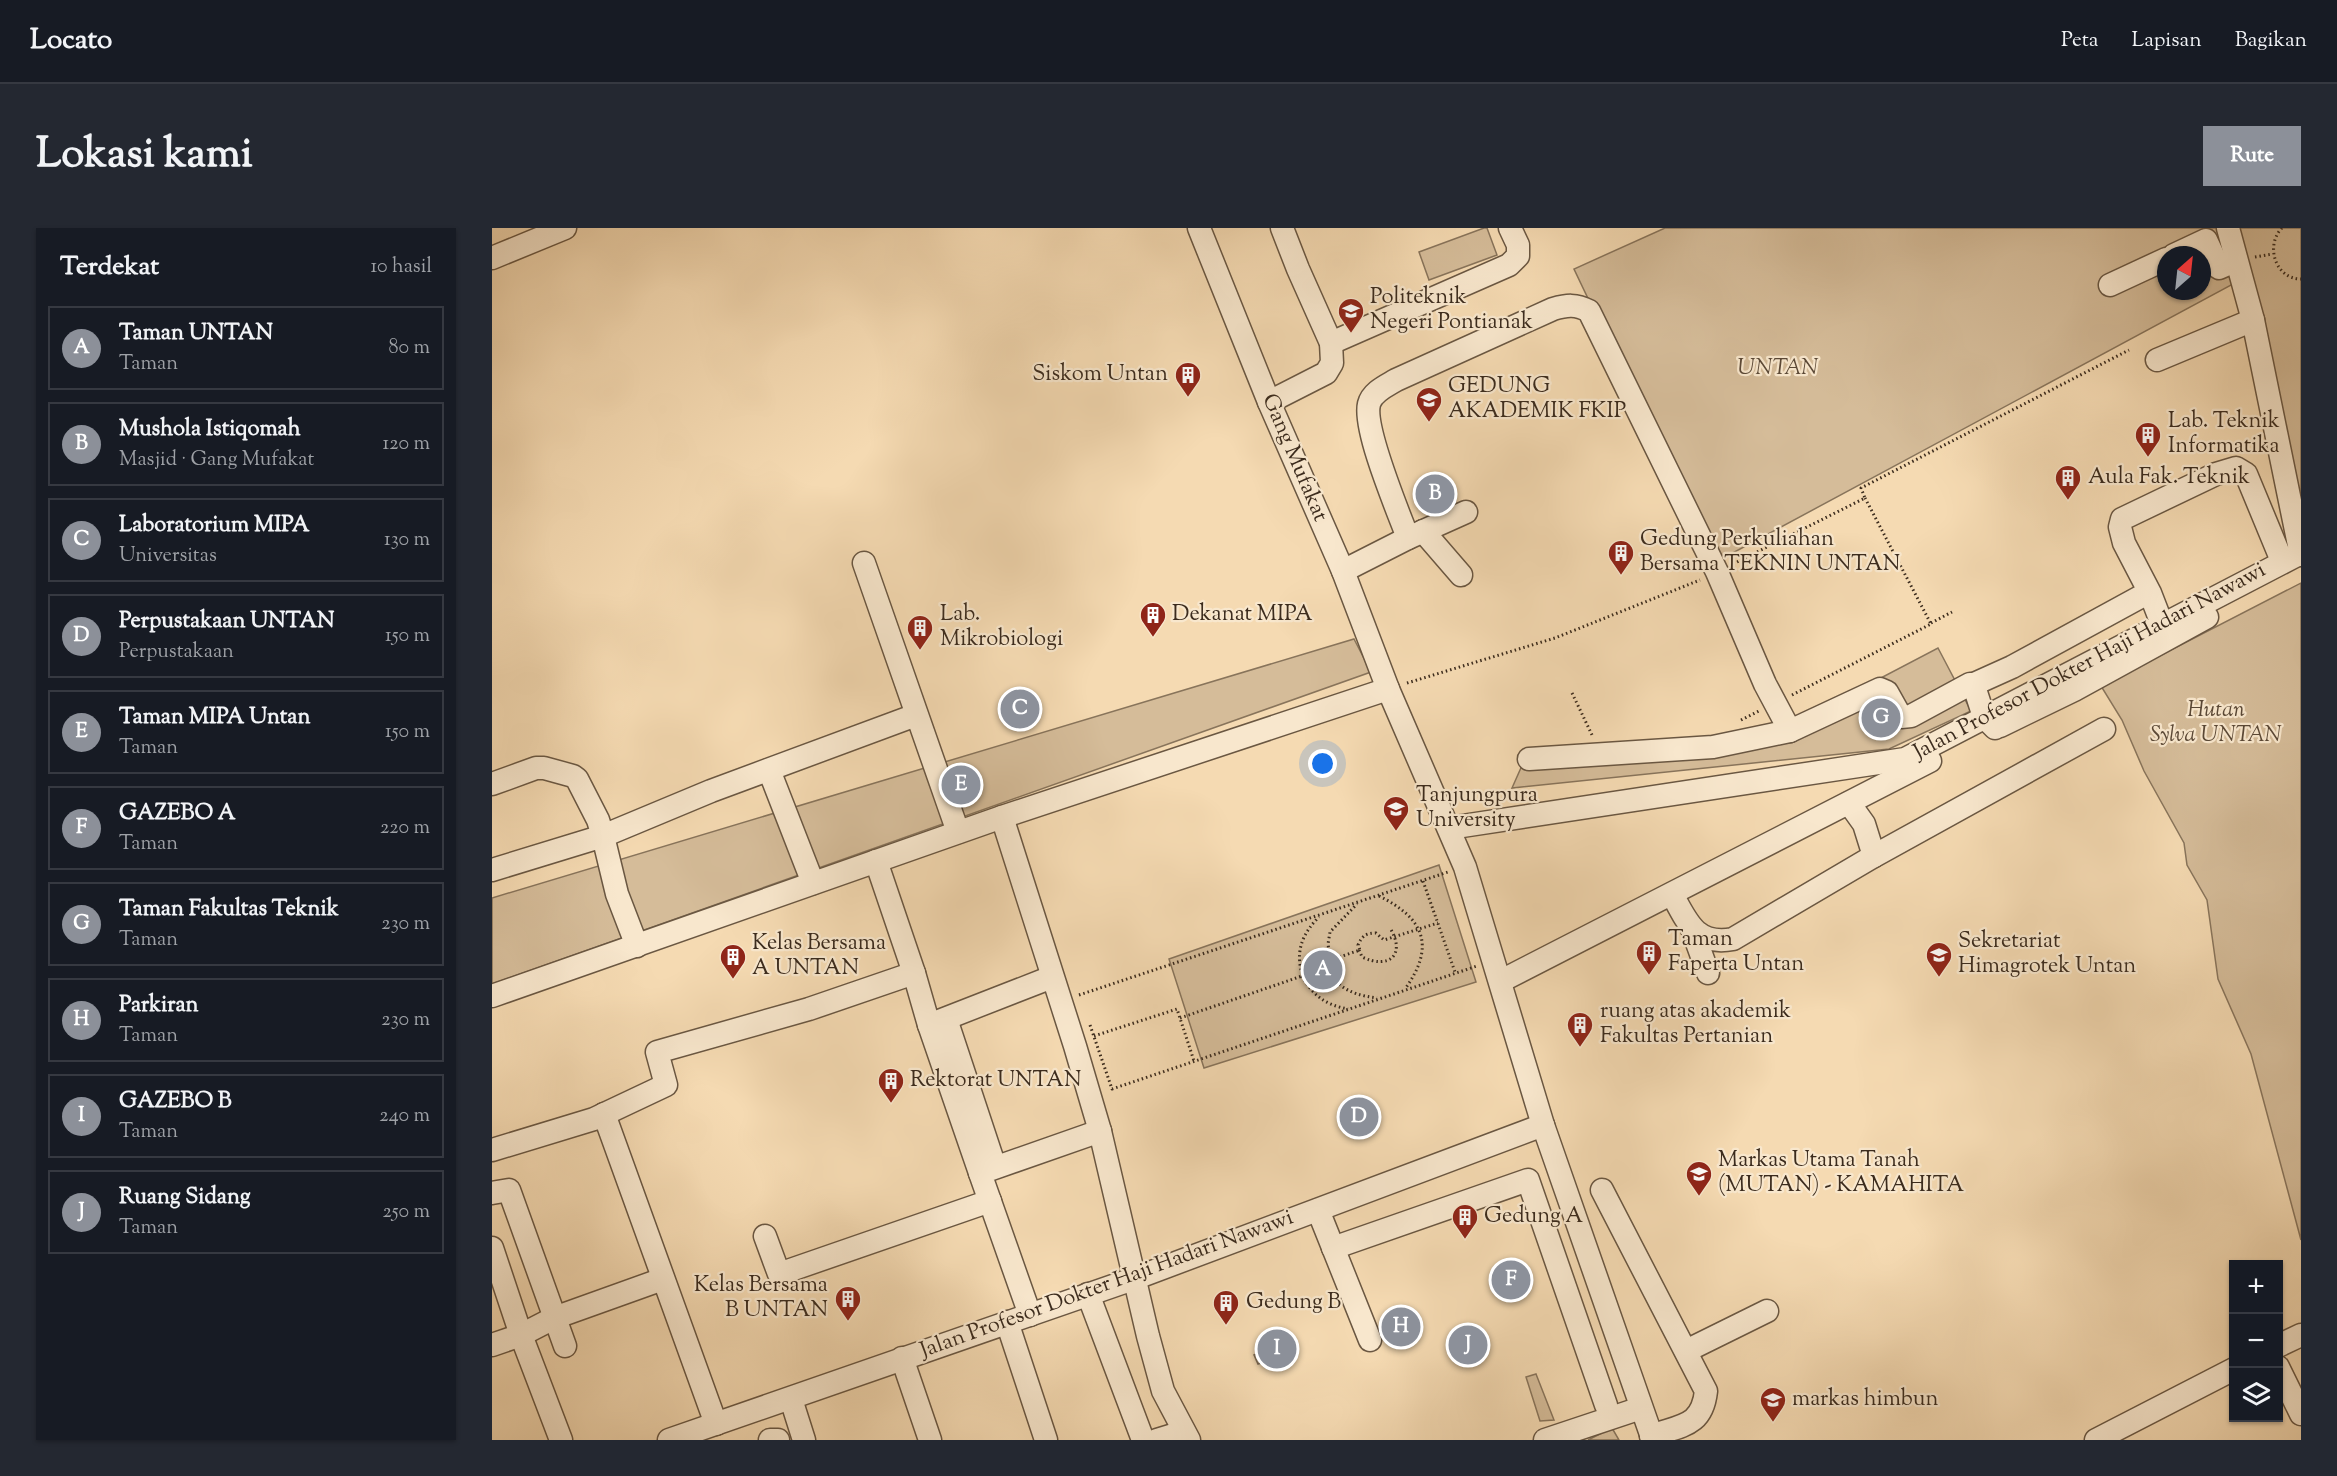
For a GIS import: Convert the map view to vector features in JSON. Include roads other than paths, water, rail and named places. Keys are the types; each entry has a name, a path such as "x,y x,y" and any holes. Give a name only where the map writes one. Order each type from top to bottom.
{"street":[{"path":"492,258 566,228"},
{"name":"Gang Mufakat","path":"1199,228 1269,402 1343,571 1388,689 1465,867 1543,1125 1652,1438"},
{"path":"1269,402 1326,373 1332,363 1331,343 1282,228"},
{"path":"1331,343 1509,265 1518,256 1518,245 1510,228"},
{"path":"2228,228 2235,261 2253,320 2297,558"},
{"path":"2193,246 2206,240 2209,246"},
{"path":"2211,251 2219,268 2235,261"},
{"path":"2110,285 2157,263"},
{"path":"1461,575 1416,535 1370,427 1369,404 1375,393 1396,380 1553,309 1569,305 1589,310 1717,572 1765,684 1790,731"},
{"path":"2157,360 2253,320"},
{"path":"2168,630 2124,543 2120,527 2122,519 2216,474 2236,468 2246,474 2297,558"},
{"path":"1343,571 1466,512"},
{"name":"Jalan Profesor Dokter Haji Hadari Nawawi","path":"1449,828 1905,759 2074,690 2168,630 2297,558"},
{"path":"864,563 958,832"},
{"path":"1529,759 1713,747 1790,731 1880,689 1887,692 1901,717 1911,716 1970,684 2012,667 2142,596"},
{"path":"1972,685 1990,723"},
{"path":"492,996 958,832 1388,689"},
{"path":"492,870 603,836 711,791 916,715"},
{"name":"Jalan Profesor Dokter Haji Hadari Nawawi","path":"1497,971 1671,894 1849,803 1990,723"},
{"path":"1692,929 1706,938 1720,942 1733,939 1874,856 2104,729"},
{"path":"492,784 536,768 544,768 577,779 598,820 618,894 637,946"},
{"path":"770,770 813,883"},
{"path":"1849,803 1864,824 1874,856"},
{"path":"1002,817 1100,1131 1163,1391 1186,1436 1157,1440"},
{"path":"876,861 915,973 919,994 937,1022 988,1170 990,1201 1030,1315"},
{"path":"1671,894 1692,929 1708,973"},
{"path":"492,1150 603,1114 666,1085 657,1052 808,1009 915,973"},
{"path":"937,1022 1052,977"},
{"path":"603,1114 716,1424"},
{"name":"Jalan Profesor Dokter Haji Hadari Nawawi","path":"669,1440 1136,1278 1543,1125"},
{"path":"988,1170 1100,1131"},
{"path":"1334,1248 1528,1180 1606,1405"},
{"path":"492,1193 509,1190 565,1346"},
{"path":"1602,1190 1706,1391 1704,1406 1694,1420 1652,1438"},
{"path":"765,1236 779,1274 990,1201"},
{"path":"1318,1210 1370,1340"},
{"path":"492,1248 521,1335 561,1440"},
{"path":"492,1345 521,1335 555,1318 663,1279"},
{"path":"1088,1294 1143,1440"},
{"path":"1686,1352 1767,1311"},
{"path":"1007,1322 1046,1440"},
{"path":"2283,1344 2301,1335"},
{"path":"902,1358 930,1440"},
{"path":"2278,1368 2301,1414"},
{"path":"2096,1440 2229,1372"},
{"path":"791,1399 804,1440"},
{"path":"1545,1440 1641,1408"},
{"path":"770,1440 778,1440"}],"place":[{"name":"Politeknik Negeri Pontianak","path":"1351,334"},
{"name":"Siskom Untan","path":"1188,398"},
{"name":"GEDUNG AKADEMIK FKIP","path":"1429,423"},
{"name":"Lab. Teknik Informatika","path":"2148,458"},
{"name":"Mushola Istiqomah","path":"1435,494"},
{"name":"Aula Fak. Teknik","path":"2068,501"},
{"name":"Gedung Perkuliahan Bersama TEKNIN UNTAN","path":"1621,576"},
{"name":"Dekanat MIPA","path":"1153,638"},
{"name":"Lab. Mikrobiologi","path":"920,651"},
{"name":"Laboratorium MIPA","path":"1020,709"},
{"name":"Taman Fakultas Teknik","path":"1881,718"},
{"name":"Taman MIPA Untan","path":"961,785"},
{"name":"Tanjungpura University","path":"1396,832"},
{"name":"Taman UNTAN","path":"1323,970"},
{"name":"Taman Faperta Untan","path":"1649,976"},
{"name":"Sekretariat Himagrotek Untan","path":"1939,978"},
{"name":"Kelas Bersama A UNTAN","path":"733,980"},
{"name":"ruang atas akademik Fakultas Pertanian","path":"1580,1048"},
{"name":"Rektorat UNTAN","path":"891,1104"},
{"name":"Perpustakaan UNTAN","path":"1359,1117"},
{"name":"Markas Utama Tanah (MUTAN) - KAMAHITA","path":"1699,1197"},
{"name":"Gedung A","path":"1465,1240"},
{"name":"GAZEBO A","path":"1511,1280"},
{"name":"Kelas Bersama B UNTAN","path":"848,1322"},
{"name":"Gedung B","path":"1226,1326"},
{"name":"Parkiran","path":"1401,1327"},
{"name":"Ruang Sidang","path":"1468,1345"},
{"name":"GAZEBO B","path":"1277,1349"},
{"name":"markas himbun","path":"1773,1423"}],"park label":[{"name":"UNTAN","path":"1778,369"},
{"name":"Hutan Sylva UNTAN","path":"2216,724"}]}
